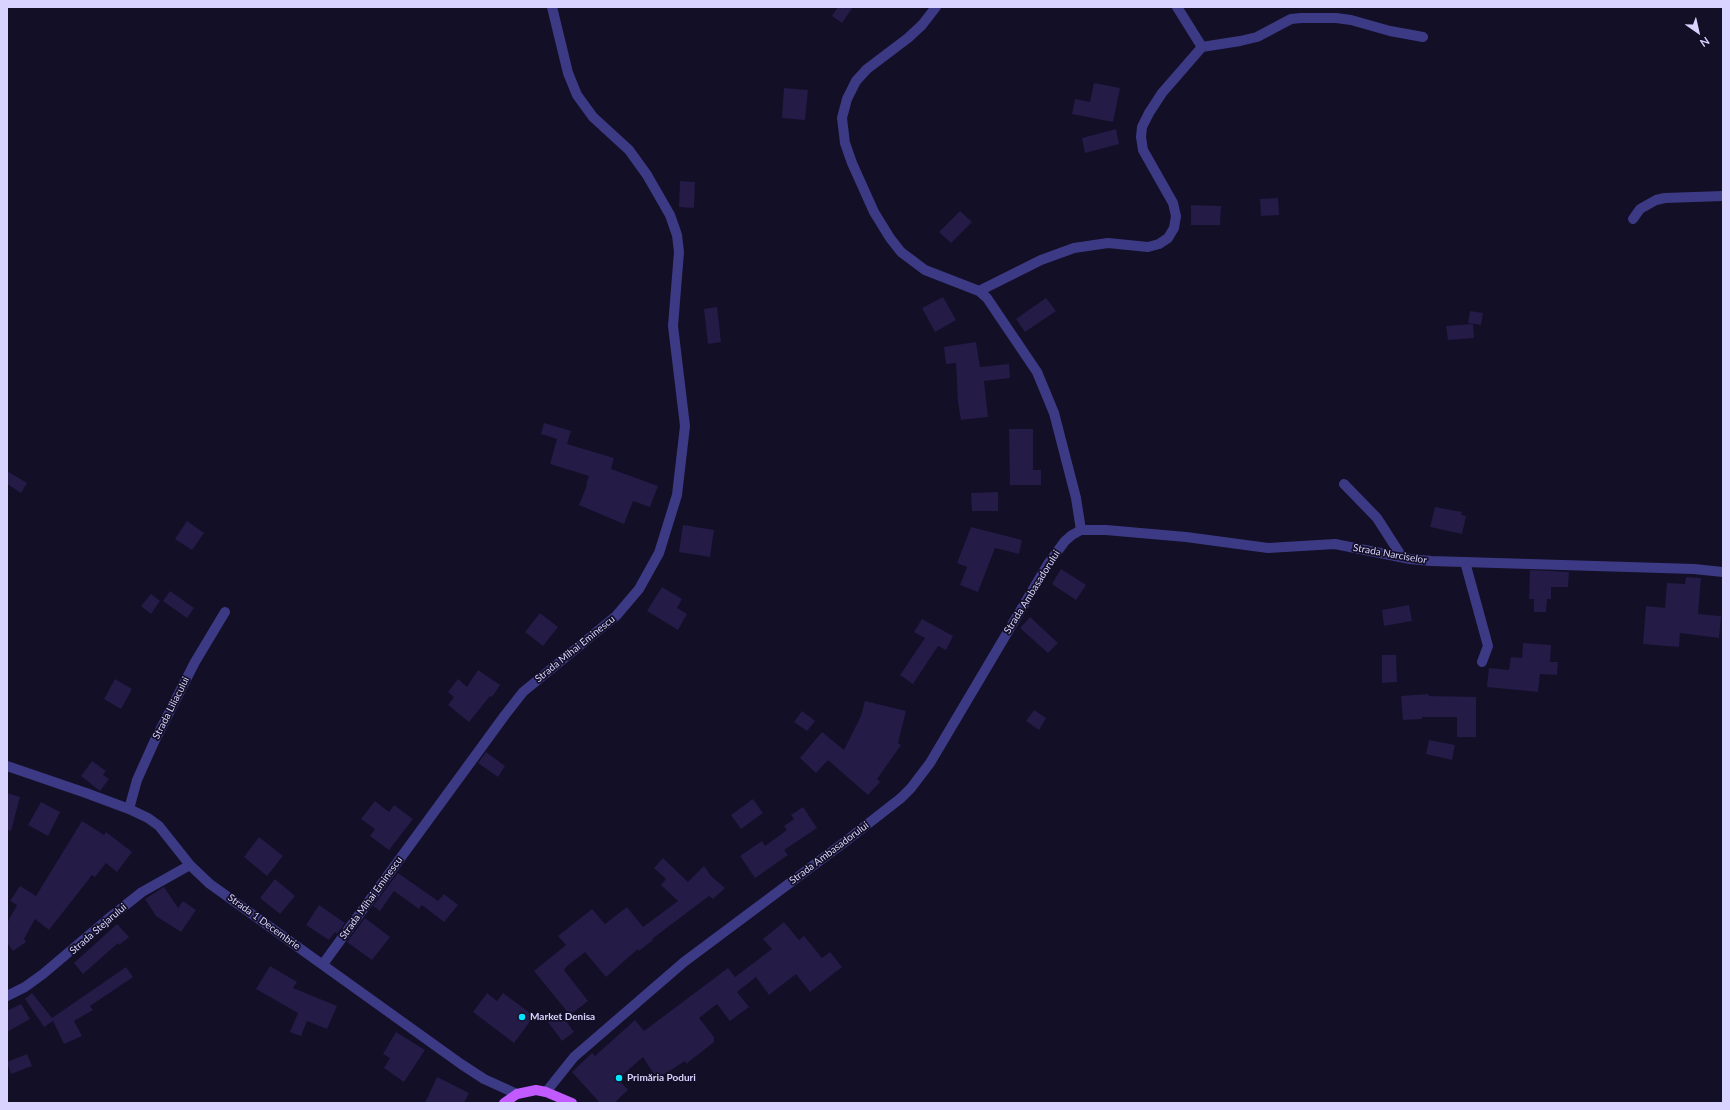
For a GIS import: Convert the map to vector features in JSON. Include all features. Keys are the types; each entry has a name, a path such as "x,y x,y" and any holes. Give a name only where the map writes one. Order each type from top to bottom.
{"main road":[{"path":"504,1103 517,1094 536,1090 546,1092 572,1103"}],"street":[{"name":"Strada Mihai Eminescu","path":"323,964 504,715 523,692 616,616 639,589 659,553 677,495 685,426 673,326 679,252 676,230 660,196 629,150 593,117 577,95 568,73 552,7"},
{"path":"936,7 922,25 908,38 867,69 856,81 847,99 842,118 844,143 874,212 890,238 901,252 925,270 979,291 987,298 1037,372 1054,413 1076,498 1081,530"},
{"path":"1177,7 1202,47"},
{"path":"979,291 1041,260 1074,248 1108,243 1148,247 1159,244 1168,238 1174,228 1176,216 1173,203 1143,150 1141,137 1142,127 1162,93 1202,47 1240,42 1257,37 1291,19 1301,18 1351,20 1390,31 1423,37"},
{"path":"1633,218 1640,210 1656,200 1723,196"},
{"path":"1344,484 1377,518 1402,557"},
{"name":"Strada Narciselor","path":"1081,530 1106,530 1186,537 1268,548 1335,544 1431,561 1694,569 1723,572"},
{"name":"Strada Ambasadorului","path":"546,1092 574,1057 684,962 902,798 930,763 1048,564 1065,541 1081,530"},
{"path":"1465,562 1488,646 1482,662"},
{"name":"Strada Liliacului","path":"129,809 137,780 155,740 195,662 226,612"},
{"name":"Strada 1 Decembrie","path":"7,766 129,809 148,818 159,826 190,865 210,884 461,1064 489,1081 517,1094"},
{"name":"Strada Stejarului","path":"7,996 25,987 44,974 142,892 190,865"}],"building":[{"path":"838,7 853,7 842,23 832,16"},
{"path":"1094,83 1120,88 1113,122 1072,114 1075,99 1090,102"},
{"path":"784,88 808,90 805,120 782,118"},
{"path":"1116,129 1119,144 1085,153 1082,138"},
{"path":"680,181 695,182 694,208 679,207"},
{"path":"1278,198 1279,215 1261,216 1260,199"},
{"path":"1191,205 1221,206 1220,225 1191,225"},
{"path":"960,211 972,222 951,243 939,232"},
{"path":"943,297 956,320 935,332 922,308"},
{"path":"1046,298 1056,311 1025,332 1016,319"},
{"path":"717,307 721,342 708,344 704,309"},
{"path":"1470,311 1483,313 1481,325 1468,323"},
{"path":"1473,324 1474,338 1448,340 1446,326"},
{"path":"976,342 980,367 1009,364 1010,378 984,381 988,417 961,420 958,402 956,363 946,364 944,347"},
{"path":"544,423 571,431 567,444 614,458 611,469 658,486 650,507 633,501 624,524 579,505 589,476 550,464 557,439 541,434"},
{"path":"1009,429 1033,429 1033,470 1041,470 1041,485 1010,485"},
{"path":"7,471 27,483 21,493 7,484"},
{"path":"998,492 998,511 972,511 971,493"},
{"path":"1435,507 1462,512 1461,515 1466,516 1462,534 1430,527"},
{"path":"187,521 204,533 192,550 175,539"},
{"path":"683,525 714,530 710,557 679,552"},
{"path":"971,527 1022,540 1019,554 995,548 978,592 960,585 967,567 957,563"},
{"path":"1061,569 1086,585 1076,600 1052,584"},
{"path":"1530,570 1569,572 1568,587 1551,587 1551,599 1547,599 1546,612 1534,612 1534,599 1529,599"},
{"path":"1686,577 1701,578 1698,614 1721,616 1719,638 1680,633 1679,647 1643,644 1646,606 1665,608 1667,583 1685,584"},
{"path":"662,587 682,599 677,608 687,614 678,630 647,611"},
{"path":"170,591 194,608 187,618 163,601"},
{"path":"151,594 160,601 151,614 141,606"},
{"path":"1409,605 1412,621 1384,626 1382,610"},
{"path":"540,613 558,627 543,646 525,632"},
{"path":"1030,617 1058,643 1048,653 1020,628"},
{"path":"922,619 953,636 946,650 938,646 913,684 900,675 925,638 914,632"},
{"path":"1523,643 1551,645 1550,662 1558,662 1557,675 1540,674 1538,692 1487,687 1489,668 1509,670 1511,657 1522,658"},
{"path":"1382,655 1396,655 1397,682 1382,683"},
{"path":"478,670 500,685 492,697 490,696 469,722 448,705 454,697 448,692 458,679 467,687"},
{"path":"115,679 132,689 121,709 104,699"},
{"path":"1428,694 1429,696 1476,697 1476,737 1457,737 1457,717 1422,717 1422,719 1403,720 1401,696"},
{"path":"865,701 906,711 898,743 901,745 877,779 880,782 868,795 828,760 816,773 800,758 822,732 844,750 861,716"},
{"path":"1034,710 1046,718 1039,730 1026,721"},
{"path":"802,711 815,721 807,731 794,722"},
{"path":"1429,740 1455,745 1452,760 1426,754"},
{"path":"486,752 505,766 498,777 478,763"},
{"path":"92,761 106,771 103,775 109,779 100,791 81,776"},
{"path":"7,793 20,797 11,831 7,830"},
{"path":"753,799 763,813 741,829 731,815"},
{"path":"375,801 389,812 394,805 413,819 389,850 370,836 375,829 361,819"},
{"path":"41,802 60,812 48,836 28,825"},
{"path":"803,807 817,828 784,850 788,855 755,878 740,856 762,841 765,846 787,830 784,826 794,819 791,815"},
{"path":"82,821 104,835 106,832 132,852 117,872 106,863 95,877 92,875 49,930 35,919 24,939 26,942 13,951 7,943 7,923 17,905 10,901 20,886 36,896"},
{"path":"259,837 283,856 267,876 244,857"},
{"path":"663,858 688,882 704,866 711,876 725,888 713,899 709,896 652,939 653,940 639,951 638,949 606,977 585,952 567,966 564,970 588,1001 570,1015 534,971 566,945 558,936 592,909 605,924 627,907 643,927 678,901 661,885 666,879 654,868"},
{"path":"398,873 438,901 444,894 458,905 444,922 422,905 419,909 394,891 380,911 373,906"},
{"path":"275,879 295,896 280,914 260,898"},
{"path":"164,887 178,908 183,901 196,910 181,932 156,916 145,899"},
{"path":"319,905 345,923 337,934 335,932 329,940 306,925"},
{"path":"365,918 390,937 372,960 347,942"},
{"path":"784,922 799,940 804,936 822,958 830,952 842,967 810,992 796,974 769,995 756,977 737,992 749,1007 730,1021 717,1004 699,1018 714,1037 714,1042 686,1064 685,1061 657,1079 643,1057 618,1079 628,1090 614,1103 600,1103 572,1072 592,1053 595,1056 635,1020 644,1031 728,968 735,977 772,949 763,939"},
{"path":"117,924 129,937 119,945 118,943 83,974 74,963"},
{"path":"270,966 297,982 293,988 337,1006 327,1029 307,1021 301,1036 290,1032 298,1013 256,989"},
{"path":"126,967 133,977 90,1006 93,1010 74,1021 82,1036 64,1044 53,1021 44,1027 25,999 32,993 52,1018"},
{"path":"487,993 497,1001 503,993 534,1016 514,1043 473,1012"},
{"path":"21,1004 30,1019 7,1032 7,1011"},
{"path":"560,1013 574,1032 562,1041 548,1022"},
{"path":"396,1032 425,1050 404,1082 384,1068 390,1058 383,1054"},
{"path":"27,1054 32,1066 11,1074 7,1062"},
{"path":"437,1077 469,1093 464,1103 425,1103"}],"place":[{"name":"Market Denisa","path":"522,1017"},
{"name":"Primăria Poduri","path":"619,1078"}]}
